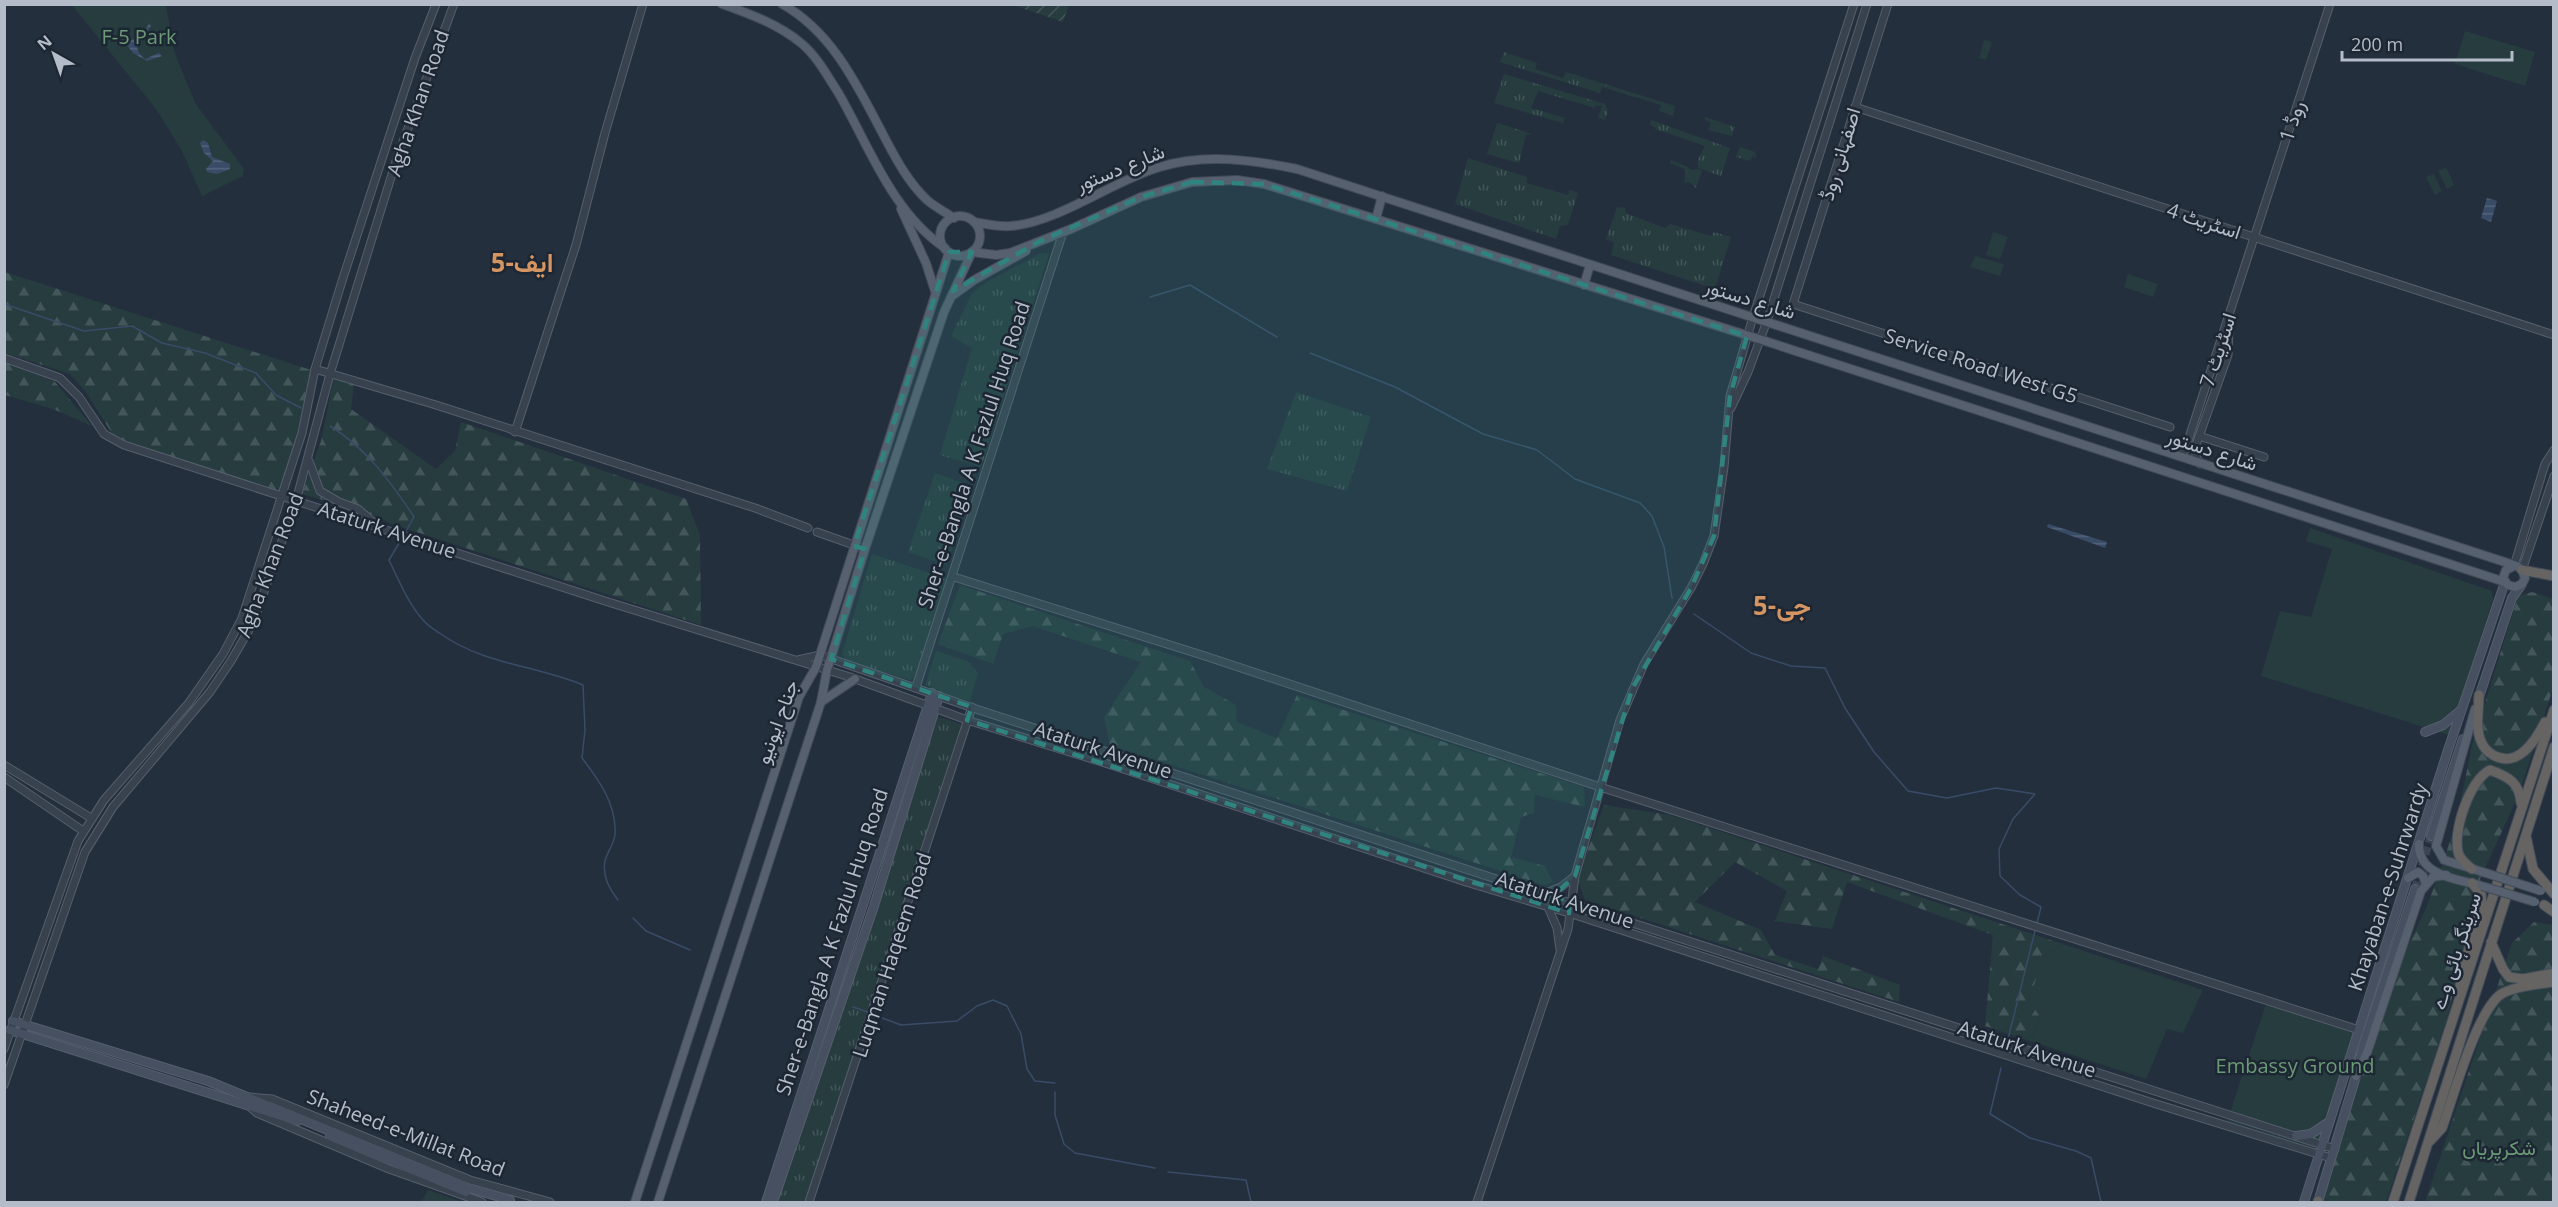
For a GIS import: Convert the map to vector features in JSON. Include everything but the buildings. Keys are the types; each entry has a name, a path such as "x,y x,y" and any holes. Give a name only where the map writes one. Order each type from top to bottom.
{"highway":[{"path":"2518,568 2553,576"},
{"path":"2479,695 2478,730 2481,743 2488,753 2499,759 2508,759 2529,747 2553,708"},
{"name":"سرینگر ہائی وے","path":"2393,1203 2553,708"},
{"name":"سرینگر ہائی وے","path":"2409,1203 2553,747"},
{"path":"2472,869 2459,853 2457,839 2475,783 2490,770 2508,777 2516,783 2522,806"},
{"path":"2525,833 2533,870 2553,895"},
{"path":"2459,1000 2461,976 2482,903 2481,894 2472,883"},
{"path":"2539,903 2553,910"},
{"path":"2491,942 2509,977 2523,979 2553,973"},
{"path":"2427,1145 2442,1128 2481,1018 2492,1001 2504,992 2553,981"}],"main road":[{"path":"722,4 774,24 802,44 831,81 895,198 923,255 936,292"},
{"path":"782,4 802,17 835,51 847,68 908,177 927,199 954,218"},
{"name":"شارع دستور","path":"974,222 1009,226 1033,222 1131,177 1188,160 1234,160 1297,169 2518,568"},
{"name":"شارع دستور","path":"972,252 996,255 1010,253 1141,197 1192,182 1237,180 1264,184 1759,339 2505,582"},
{"path":"1376,219 1382,196"},
{"path":"895,198 922,231 947,250 960,256 972,252 980,238 974,222 965,217 954,218 944,225 941,231 942,243 947,250"},
{"path":"951,297 974,280 1038,242"},
{"name":"جناح ایونیو","path":"635,1203 799,697 820,655 936,292 947,250"},
{"name":"جناح ایونیو","path":"658,1203 821,702 827,670 865,549 951,297 972,252"},
{"path":"1584,285 1590,265"},
{"path":"2518,568 2525,578 2522,584 2515,586 2505,582 2506,570 2518,568"},
{"name":"Khayaban-e-Suhrwardy","path":"2304,1203 2462,708 2505,582"},
{"name":"Khayaban-e-Suhrwardy","path":"2472,869 2444,860 2436,846 2435,835 2506,614 2512,598 2522,584"},
{"path":"2495,611 2506,614"},
{"path":"821,702 855,679"},
{"name":"Sher-e-Bangla A K Fazlul Huq Road","path":"773,1203 874,906 935,694"},
{"name":"Sher-e-Bangla A K Fazlul Huq Road","path":"766,1203 931,707"},
{"path":"2425,732 2443,725 2462,708"},
{"path":"2419,844 2420,857 2425,867 2539,903"},
{"path":"2472,869 2553,895"},
{"path":"2408,878 2418,872 2423,876 2426,884"},
{"path":"2356,1076 2367,1053 2408,929 2426,884 2433,877 2446,875"},
{"path":"2318,1202 2363,1046 2415,889"},
{"name":"Shaheed-e-Millat Road","path":"13,1021 216,1084 249,1102 434,1180 500,1203"},
{"name":"Shaheed-e-Millat Road","path":"10,1030 213,1095 249,1102 469,1188 510,1200"},
{"path":"111,1061 113,1052"},
{"path":"213,1095 216,1084"},
{"path":"2296,1136 2318,1131 2330,1121"}],"street":[{"name":"Agha Khan Road","path":"4,1049 83,831 104,800 188,704 223,654 242,618 302,433 315,369 383,153 436,4"},
{"name":"Agha Khan Road","path":"4,1085 86,852 112,807 180,729 231,661 253,623 296,501 330,374 397,158 454,4"},
{"path":"515,432 576,245 605,133 643,4"},
{"path":"1477,1203 1568,929 1575,876 1600,787 1632,689 1644,664 1691,588 1711,545 1719,506 1730,396 1753,317 1854,4"},
{"path":"1730,411 1748,372 1767,321 1867,4"},
{"name":"اصفہانی روڈ","path":"1793,304 1888,4"},
{"name":"روڈ 1","path":"2254,237 2330,4"},
{"name":"اسٹریٹ 4","path":"1855,107 2553,335"},
{"path":"383,153 397,158"},
{"name":"Sher-e-Bangla A K Fazlul Huq Road","path":"916,687 954,577 1063,232"},
{"name":"اسٹریٹ 7","path":"2172,455 2185,450 2254,237"},
{"name":"Service Road West G5","path":"1793,304 2170,427"},
{"path":"2200,464 2195,449 2228,355 2230,315"},
{"name":"Ataturk Avenue","path":"4,358 60,378 79,397 104,434 119,442 296,501 855,679 967,720 2144,1100 2331,1158"},
{"path":"315,369 436,405 755,508 808,528"},
{"path":"2199,436 2264,457"},
{"path":"2518,568 2545,464 2553,450"},
{"path":"309,458 320,491 339,502 358,509 380,528"},
{"path":"2518,568 2553,476"},
{"path":"817,532 865,549"},
{"path":"954,577 2360,1030"},
{"name":"Ataturk Avenue","path":"796,660 820,655 831,658 972,707 1544,894 2335,1149"},
{"name":"Luqman Haqeem Road","path":"809,1203 972,707"},
{"path":"4,765 91,818"},
{"path":"4,777 83,831"},
{"path":"1256,813 1260,801"},
{"path":"75,848 86,852"},
{"path":"1544,894 1561,887 1575,876"},
{"path":"1548,907 1557,928 1560,951"},
{"path":"1902,1021 1904,1010"},
{"name":"Shaheed-e-Millat Road","path":"482,1203 389,1168 256,1113 249,1102 272,1099 470,1180 550,1203"}],"highlighted area":[{"path":"1192,182 1264,184 1747,336 1730,396 1714,536 1691,588 1632,689 1575,876 1553,896 1570,901 1569,913 967,720 972,707 831,659 865,549 854,546 949,252 972,252 953,291 1038,242 1141,197"}],"green space":[{"name":"F-5 Park","path":"72,5 166,5 174,51 195,103 244,169 243,176 202,196 181,149 156,109"},
{"path":"1013,5 1069,5 1063,22"},
{"path":"2465,31 2535,52 2525,86 2455,64"},
{"path":"1984,40 1992,42 1986,60 1979,58"},
{"path":"1504,52 1537,63 1535,69 1563,78 1566,72 1675,106 1673,116 1659,111 1661,105 1602,87 1600,93 1500,62"},
{"path":"1504,74 1605,104 1608,112 1605,120 1598,118 1602,106 1595,105 1595,108 1538,91 1531,108 1565,118 1563,123 1494,103"},
{"path":"1705,117 1735,127 1732,136 1708,130 1711,123 1705,120"},
{"path":"1651,120 1730,148 1721,176 1698,168 1698,160 1705,146 1655,129 1650,125"},
{"path":"1497,123 1532,134 1526,135 1519,163 1487,154"},
{"path":"1740,147 1755,152 1756,158 1752,156 1750,161 1736,157"},
{"path":"1468,158 1527,177 1527,183 1568,195 1569,190 1578,193 1568,225 1560,226 1556,239 1455,204"},
{"path":"1671,160 1691,170 1702,171 1696,188 1689,182 1684,183 1686,172 1683,168 1670,163"},
{"path":"2446,167 2454,185 2447,189 2438,171"},
{"path":"2434,174 2442,191 2435,195 2426,177"},
{"path":"1617,207 1625,208 1626,213 1665,228 1670,224 1711,236 1714,232 1731,237 1715,289 1611,255 1614,243 1606,239"},
{"path":"1993,232 2008,237 2000,259 1986,255"},
{"path":"1041,253 1049,254 981,467 940,455 972,348 951,336 972,293 987,282"},
{"path":"1975,256 2004,264 2000,276 1970,267"},
{"path":"5,272 311,370 295,445 279,493 115,438 85,391 70,374 5,353"},
{"path":"2128,274 2158,284 2153,297 2124,287"},
{"path":"5,362 55,382 92,426 53,409 5,395"},
{"path":"334,377 354,383 351,409 436,469 455,451 461,422 686,499 700,535 701,625 389,523 377,516 302,494 321,441"},
{"path":"1296,392 1371,417 1347,491 1267,469"},
{"path":"935,473 974,487 946,565 908,552"},
{"path":"2310,528 2492,591 2493,599 2449,735 2261,676 2280,611 2311,617 2332,549 2306,541"},
{"path":"872,554 945,578 946,581 914,678 910,680 847,661 842,654"},
{"path":"960,585 1190,661 1204,687 1236,705 1237,722 1277,738 1297,695 1584,787 1585,807 1535,795 1534,813 1521,817 1511,857 1545,866 1553,882 1544,885 1110,745 1104,717 1141,662 1033,626 1003,634 993,664 938,644"},
{"path":"2532,592 2553,599 2553,688 2519,794 2480,879 2478,906 2461,957 2448,1016 2386,1202 2320,1202 2355,1094 2408,946 2427,906 2444,860 2458,815 2472,745 2518,596"},
{"path":"936,651 969,662 978,673 970,701 935,691 926,684"},
{"path":"933,715 963,725 805,1202 778,1202"},
{"path":"1604,805 1670,815 2063,944 2043,957 2039,1015 2033,1042 1985,1026 1993,935 1847,882 1832,929 1775,921 1787,891 1735,862 1695,902 1761,930 1775,955 1818,969 1823,956 1900,985 1899,1002 1585,900 1577,878"},
{"name":"شکرپریاں","path":"2534,922 2553,925 2553,1202 2425,1202 2512,943"},
{"path":"2063,944 2203,990 2183,1033 2167,1029 2146,1079 2033,1042 2039,1015 2029,1001 2043,957"},
{"name":"Embassy Ground","path":"2266,1004 2356,1034 2318,1149 2227,1121"},
{"path":"428,1190 463,1202 421,1202"}],"water":[{"path":"149,23 151,26 137,47 139,53 145,59 159,53 162,56 147,61 133,53 127,45 131,40 142,37"},
{"path":"203,140 208,143 212,157 230,164 230,169 217,174 207,172 206,169 213,161 204,153 200,143"},
{"path":"2487,198 2497,201 2491,222 2481,218"},
{"path":"2048,524 2107,542 2105,548 2047,527"}],"waterway":[{"path":"1150,297 1190,285 1277,337"},
{"path":"4,304 84,331 132,326 162,343 205,353 256,373 276,395 301,408"},
{"path":"1310,353 1395,387 1483,434 1537,450 1575,479 1640,503 1652,516 1664,547 1672,598"},
{"path":"330,426 366,455 396,491 414,517 406,531"},
{"path":"401,540 389,560 408,599 429,626 475,652 583,685 585,730 582,758 606,794 613,813 615,835 604,866 610,887 618,900"},
{"path":"1694,614 1751,653 1791,666 1825,668 1845,708 1874,752 1908,791 1947,798 1996,788 2035,794 2013,819 1999,849 2000,876 2020,895 2041,907 2037,923"},
{"path":"633,918 646,931 690,950"},
{"path":"2008,1039 2035,931"},
{"path":"877,1016 901,1025 957,1021 977,1006 993,1000 1007,1006 1021,1034 1027,1069 1035,1081 1055,1083"},
{"path":"853,1007 868,1012"},
{"path":"2001,1068 1990,1114 2030,1138 2076,1151 2091,1158 2101,1202"},
{"path":"1055,1092 1055,1115 1064,1144 1075,1153 1155,1168"},
{"path":"1168,1172 1246,1180 1251,1202"}],"tunnel":[{"path":"2415,889 2431,836"}],"district":[{"name":"ایف-5","path":"522,263"},
{"name":"جی-5","path":"1782,606"}]}
